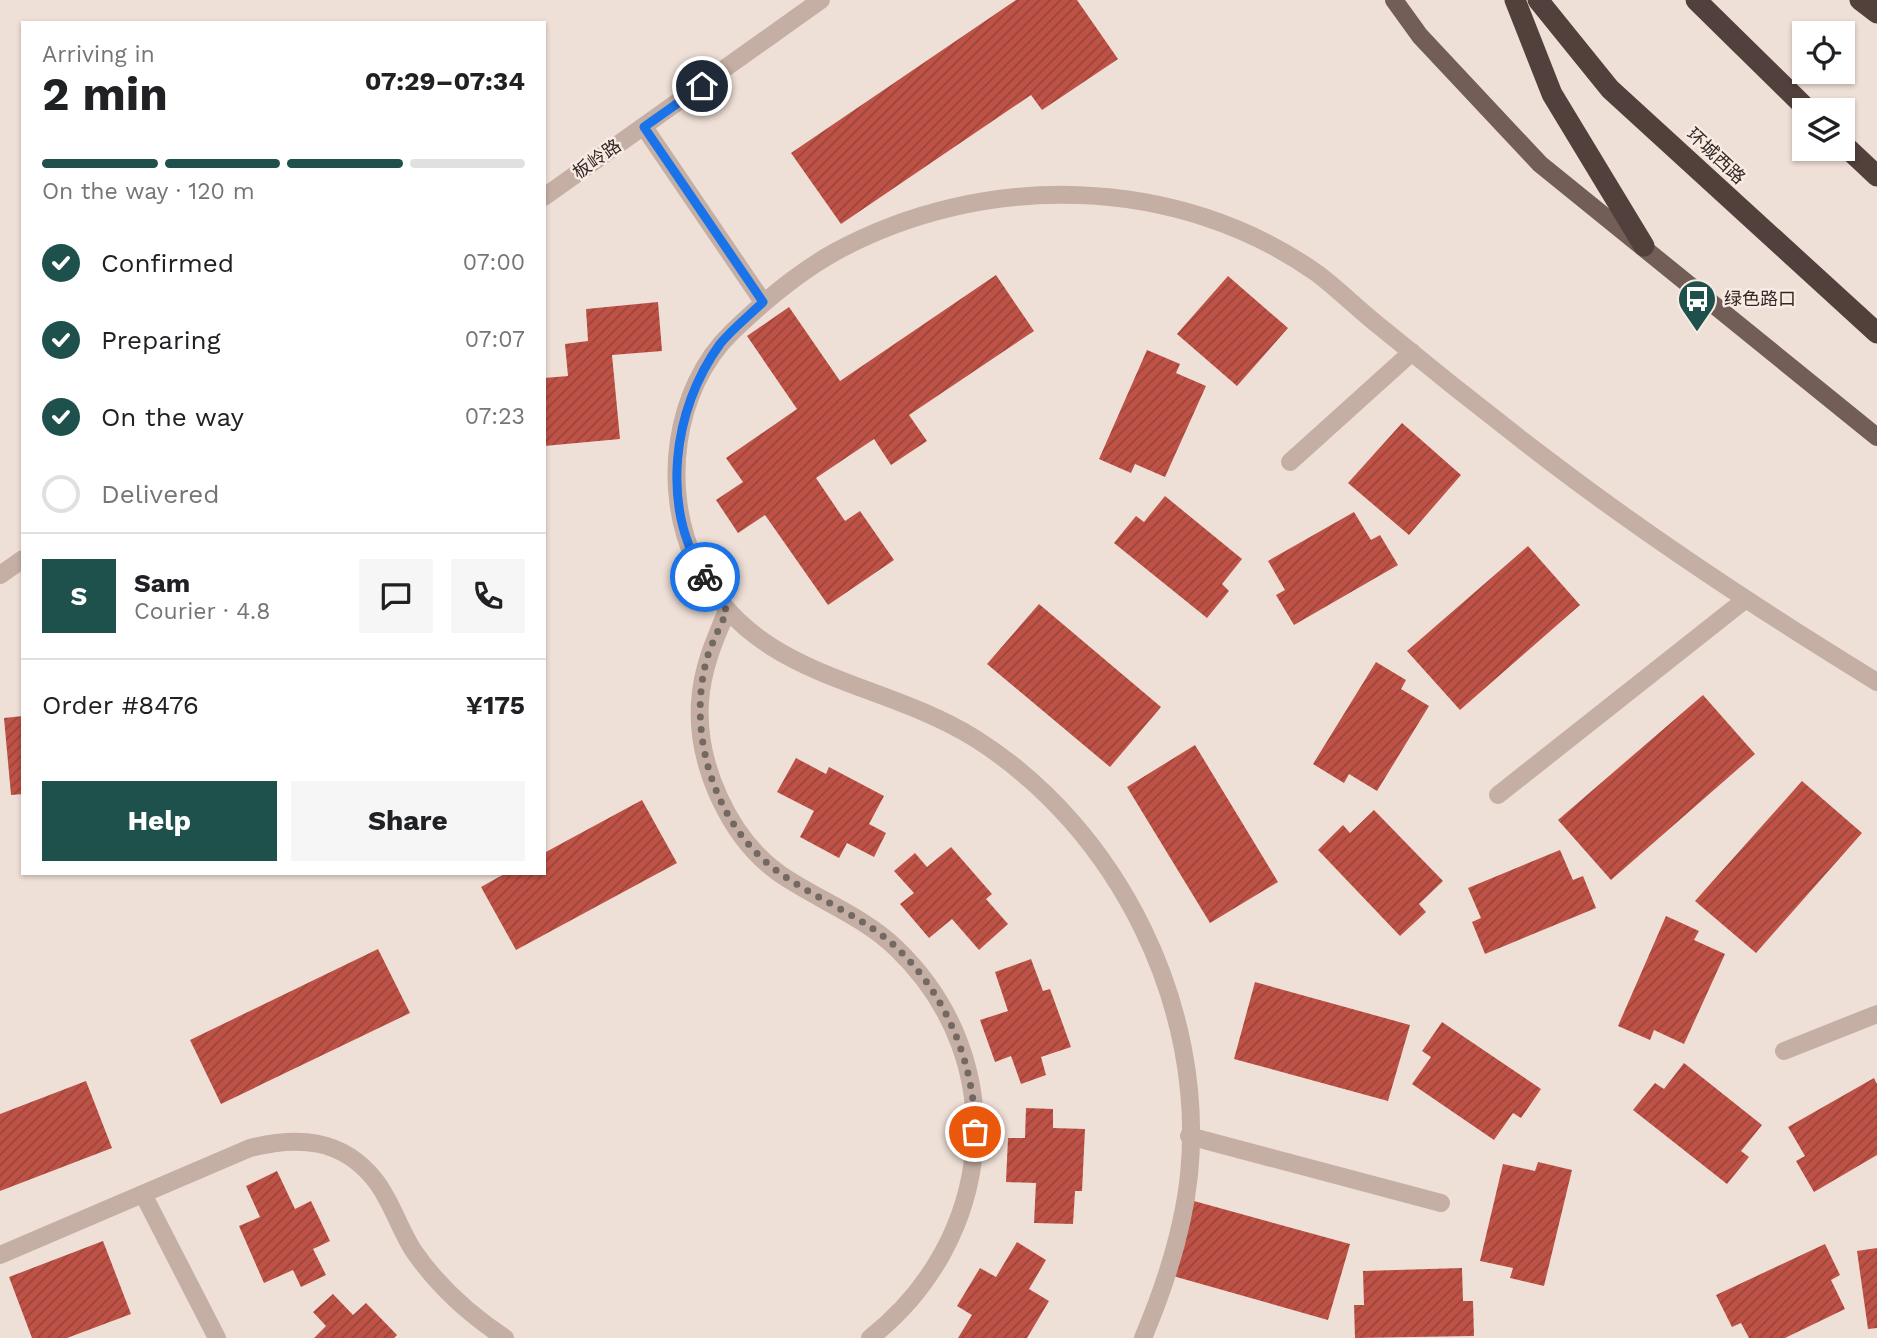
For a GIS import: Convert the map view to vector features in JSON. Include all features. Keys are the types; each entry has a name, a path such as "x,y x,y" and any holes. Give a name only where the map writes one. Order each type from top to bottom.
{"highway":[{"path":"1515,0 1552,94 1644,246"},
{"name":"环城西路","path":"1538,0 1610,89 1877,333"},
{"path":"1696,0 1796,98"},
{"path":"1860,0 1877,13"},
{"path":"1855,155 1877,176"}],"main road":[{"path":"1394,0 1420,36 1540,164 1877,437"}],"street":[{"name":"板岭路","path":"546,196 821,0"},
{"path":"644,127 763,302"},
{"path":"1143,1338 1174,1256 1189,1174 1189,1089 1173,1007 1144,928 1092,846 1044,792 978,740 903,701 822,675 770,649 727,611 695,562 678,507 677,449 692,393 721,343 763,302 832,253 910,218 992,198 1077,193 1161,205 1242,232 1316,273 1560,468 1746,599 1877,682"},
{"path":"1290,462 1412,352"},
{"path":"0,575 21,560"},
{"path":"1499,795 1746,599"},
{"path":"727,611 708,656 700,703 704,751 718,797 744,838 778,872 860,919 896,947 926,982 950,1021 967,1064 975,1109 975,1155 967,1200 951,1242 927,1282 897,1317 870,1338"},
{"path":"1784,1051 1877,1014"},
{"path":"1189,1136 1441,1203"},
{"path":"0,1255 250,1148 283,1139 318,1142 350,1157 376,1180 422,1261 455,1298 505,1338"},
{"path":"143,1194 217,1338"}],"building":[{"path":"1016,0 1077,0 1118,59 1042,110 1031,95 841,224 791,153"},
{"path":"996,275 1034,331 909,415 927,441 891,465 874,439 816,478 845,521 860,511 894,560 828,605 765,515 738,533 716,500 743,482 726,458 797,409 747,336 789,307 840,381"},
{"path":"1228,276 1288,328 1237,386 1177,334"},
{"path":"658,302 662,351 612,355 620,439 546,446 546,378 568,376 565,344 588,341 586,309"},
{"path":"1147,350 1180,364 1176,373 1206,386 1165,477 1135,464 1131,473 1099,459"},
{"path":"1402,423 1461,475 1409,535 1348,483"},
{"path":"1165,496 1242,559 1222,584 1229,591 1207,618 1114,543 1136,516 1144,522"},
{"path":"1354,512 1371,540 1380,535 1398,565 1294,625 1276,595 1285,590 1268,561"},
{"path":"1528,546 1580,605 1460,710 1407,651"},
{"path":"1039,604 1161,707 1110,767 987,664"},
{"path":"1376,662 1406,680 1401,689 1429,706 1377,791 1349,774 1344,783 1313,764"},
{"path":"1703,695 1755,754 1611,880 1558,820"},
{"path":"21,716 21,794 11,795 4,718"},
{"path":"1195,745 1278,882 1210,923 1127,787"},
{"path":"796,758 826,774 829,767 884,796 869,824 886,833 874,857 847,843 839,858 800,837 814,811 777,792"},
{"path":"1802,781 1862,833 1756,953 1695,901"},
{"path":"642,800 677,863 516,950 481,887 502,875 546,875 546,852"},
{"path":"1374,810 1443,881 1419,904 1426,912 1400,936 1318,850 1343,825 1350,833"},
{"path":"951,847 992,894 986,899 1008,924 979,950 952,919 929,938 900,904 914,893 894,871 915,853 927,867"},
{"path":"1560,850 1573,880 1583,876 1596,908 1485,954 1472,922 1481,918 1468,888"},
{"path":"1666,916 1699,931 1694,940 1725,954 1684,1044 1654,1030 1650,1040 1618,1026"},
{"path":"378,949 410,1013 221,1104 190,1040"},
{"path":"1031,959 1043,991 1050,989 1071,1047 1041,1057 1046,1075 1021,1084 1011,1056 995,1062 980,1020 1008,1011 995,972"},
{"path":"1255,982 1410,1025 1388,1101 1234,1059"},
{"path":"1442,1022 1541,1089 1521,1118 1513,1113 1494,1140 1412,1084 1431,1057 1422,1051"},
{"path":"1684,1063 1762,1125 1741,1151 1749,1157 1727,1184 1633,1110 1655,1083 1664,1089"},
{"path":"1874,1078 1877,1084 1877,1155 1814,1192 1796,1161 1805,1156 1788,1127"},
{"path":"86,1081 112,1148 0,1191 0,1114"},
{"path":"1026,1108 1053,1109 1053,1128 1085,1129 1082,1191 1075,1191 1073,1224 1034,1223 1036,1183 1006,1182 1008,1138 1025,1138"},
{"path":"1538,1162 1572,1170 1544,1286 1510,1278 1513,1268 1480,1261 1503,1164 1535,1171"},
{"path":"277,1171 295,1209 311,1201 330,1241 313,1249 326,1275 301,1287 293,1270 264,1283 239,1226 260,1217 246,1186"},
{"path":"1194,1201 1350,1244 1328,1320 1173,1276"},
{"path":"103,1241 131,1314 67,1338 32,1338 9,1277"},
{"path":"1017,1242 1046,1260 1029,1289 1049,1301 1027,1338 958,1338 972,1315 957,1306 980,1268 996,1277"},
{"path":"1825,1244 1840,1275 1831,1280 1845,1309 1785,1338 1749,1338 1741,1323 1732,1327 1716,1295"},
{"path":"1877,1248 1877,1328 1868,1329 1857,1251"},
{"path":"1462,1268 1463,1301 1473,1301 1474,1336 1355,1338 1354,1305 1364,1305 1363,1271"},
{"path":"333,1294 353,1315 366,1303 397,1335 394,1338 314,1338 326,1326 313,1312"}],"way so far":[{"path":"705,577 727,611 708,656 700,703 704,751 718,797 744,838 778,872 819,898 860,919 896,947 926,982 950,1021 967,1064 975,1109 975,1132"}],"place":[{"name":"绿色路口","path":"1697,333"}],"route":[{"path":"702,86 644,127 763,302 721,343 692,393 677,449 678,507 695,562 705,577"}]}
